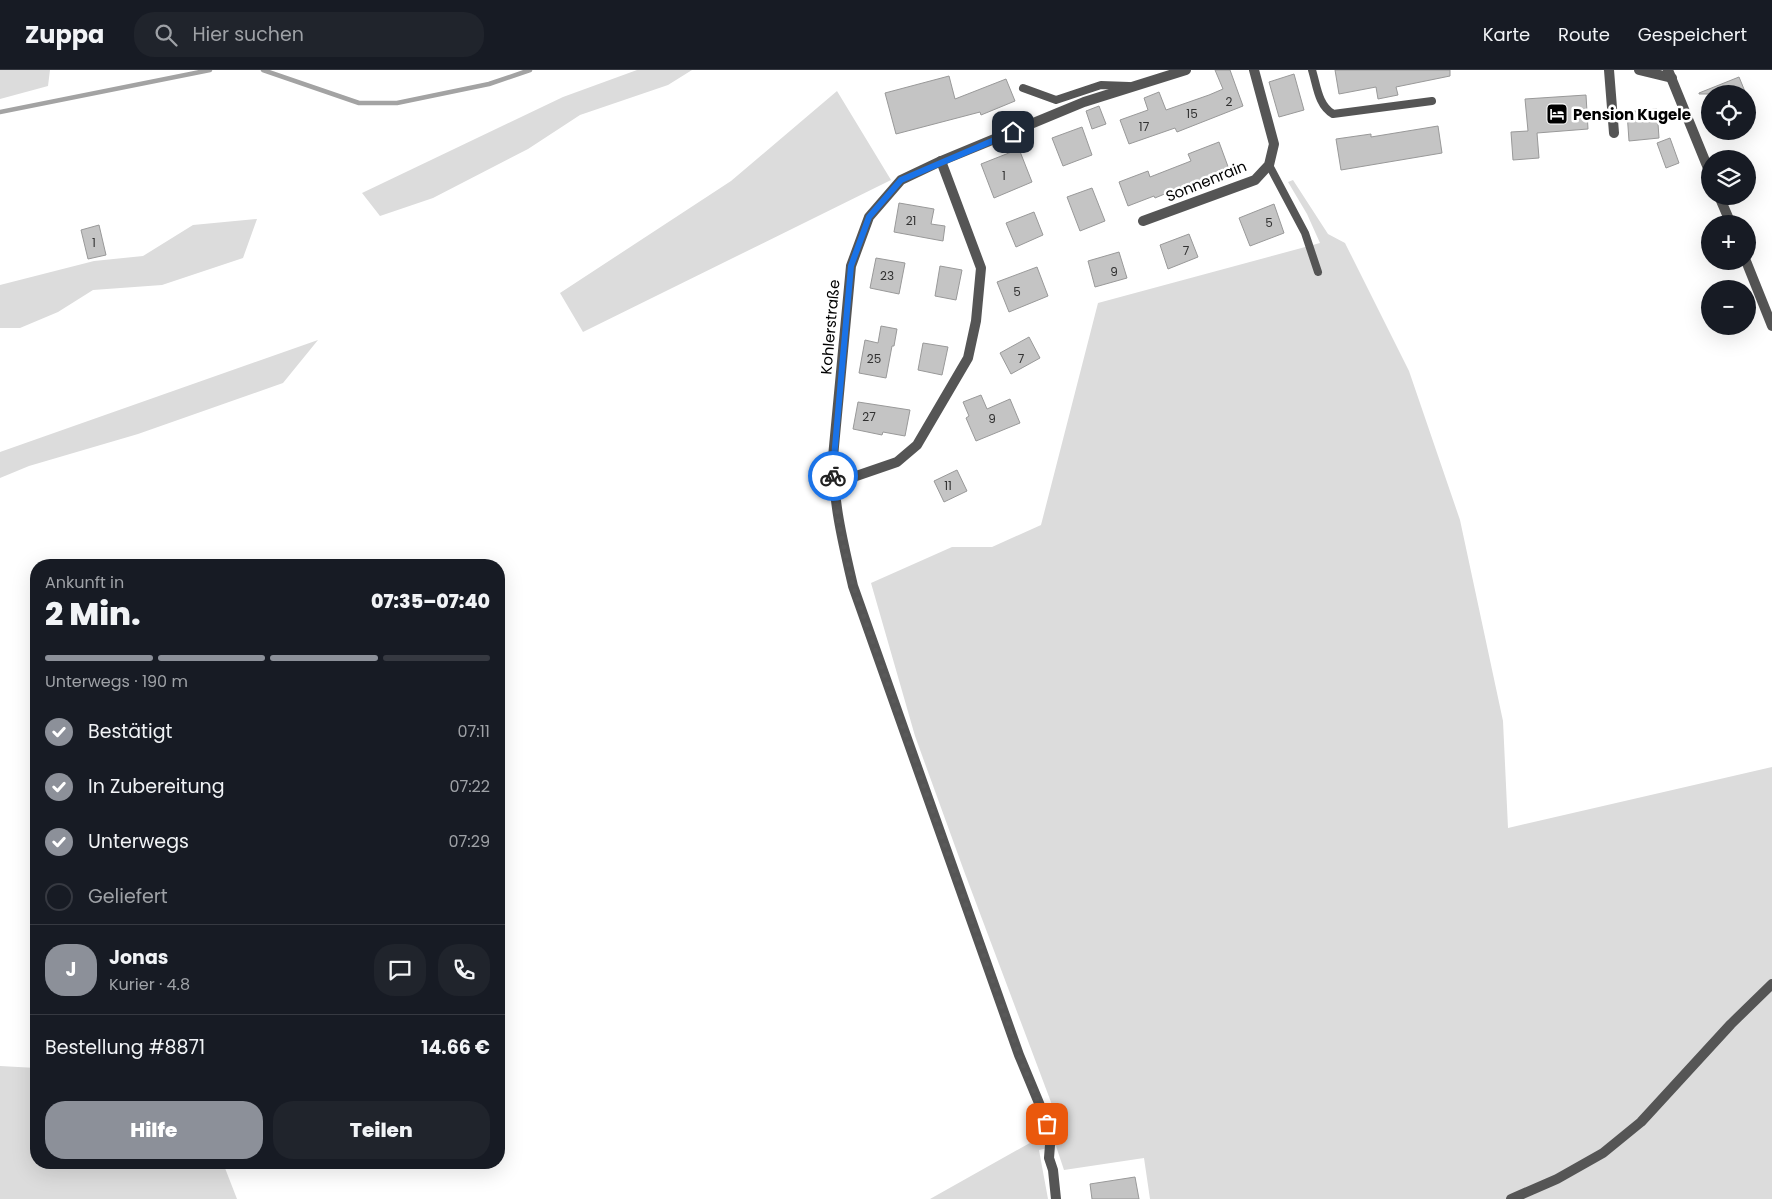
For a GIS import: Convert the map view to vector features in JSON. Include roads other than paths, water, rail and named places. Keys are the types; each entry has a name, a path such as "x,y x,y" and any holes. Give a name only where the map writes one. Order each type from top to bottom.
{"street":[{"name":"Kohlerstraße","path":"1056,1199 1053,1170 1049,1158 1051,1132 1019,1055 853,586 839,525 833,484 834,458 851,266 869,217 901,180 941,161 1084,102 1186,70"},
{"name":"Sonnenrain","path":"1143,221 1255,180 1269,166 1274,144 1254,70"},
{"path":"1609,70 1614,133"},
{"path":"1639,70 1670,74 1701,151"},
{"path":"833,484 898,462 917,445 968,358 976,321 982,268 941,161"},
{"path":"1750,270 1772,326"},
{"path":"1511,1199 1557,1179 1603,1153 1641,1122 1731,1024 1772,984"}],"lane":[{"path":"1312,70 1321,102 1326,110 1333,114 1432,102"},
{"path":"1023,88 1056,100 1101,85 1133,86"},
{"path":"1269,166 1305,233 1318,272"}],"waterway":[{"path":"0,112 210,70"},
{"path":"263,70 359,103 397,103 489,84 530,70"}],"place":[{"name":"Pension Kugele","path":"1557,114"}]}
